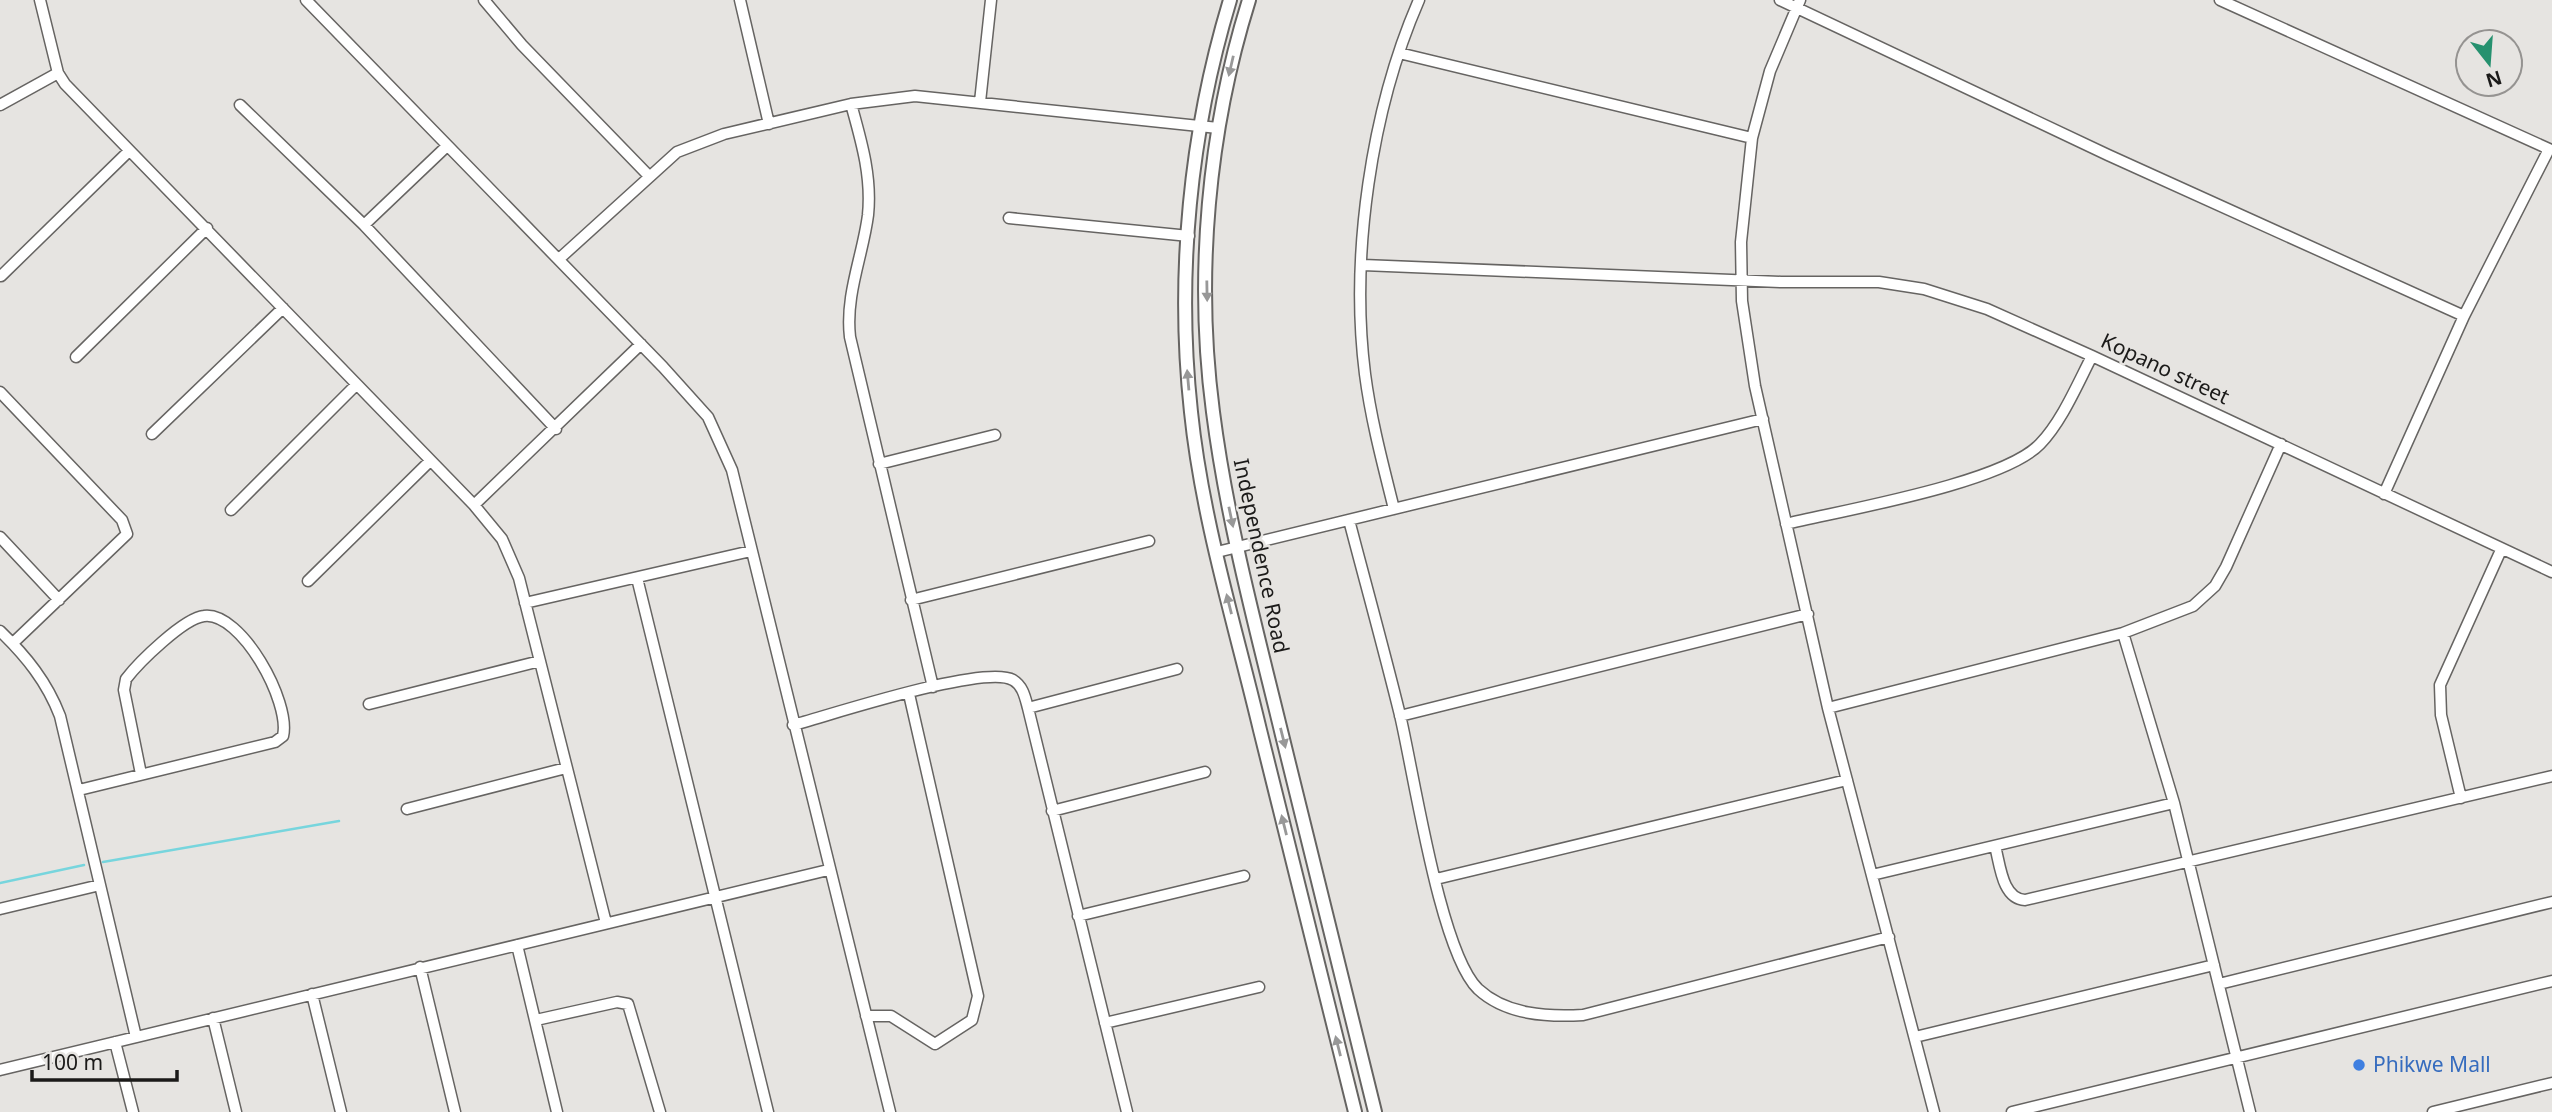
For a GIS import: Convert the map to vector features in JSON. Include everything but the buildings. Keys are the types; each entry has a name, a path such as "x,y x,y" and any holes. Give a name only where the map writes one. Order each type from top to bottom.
{"main road":[{"name":"Independence Road","path":"1230,0 1200,126 1188,236 1187,360 1191,415 1217,552 1354,1112"},
{"name":"Independence Road","path":"1249,0 1231,63 1218,128 1209,203 1208,356 1212,411 1237,547 1375,1112"}],"street":[{"path":"40,0 58,72 65,84 128,152 207,228 474,505 502,539 512,559 525,603 606,923"},
{"path":"306,0 641,344 699,406 714,428 732,470 828,870 890,1112"},
{"path":"484,0 522,45 648,175"},
{"path":"740,0 769,124"},
{"path":"980,102 990,0"},
{"path":"1394,509 1365,376 1360,295 1368,195 1387,89 1419,0"},
{"path":"1780,0 1798,4 2108,155 2464,316"},
{"path":"2220,0 2551,150 2464,316 2384,494"},
{"path":"1798,4 1770,71 1752,138 1743,200 1741,279 1747,341 1828,708 1934,1112"},
{"path":"1399,53 1752,138"},
{"path":"0,105 58,72"},
{"path":"559,259 648,175 677,152 694,144 851,104 915,96 1218,128"},
{"path":"851,104 861,136 869,191 864,236 851,295 849,329 933,687"},
{"path":"240,105 364,225 556,429"},
{"path":"364,225 447,146"},
{"path":"1,276 128,152"},
{"path":"1009,218 1188,236"},
{"path":"76,357 207,228"},
{"name":"Kopano street","path":"1363,265 1879,282 1924,289 1987,309 2092,356 2552,572"},
{"path":"152,434 283,308"},
{"path":"474,505 556,429 641,344"},
{"path":"1786,524 1969,479 2003,468 2040,444 2092,356"},
{"path":"231,510 356,385"},
{"path":"0,392 127,528 124,540 13,643"},
{"path":"1217,552 1763,419"},
{"path":"879,464 995,435"},
{"path":"1828,708 2123,633 2193,606 2215,586 2227,567 2281,444"},
{"path":"308,581 430,461"},
{"path":"1349,520 1400,716 1448,925 1463,967 1473,983 1502,1004 1548,1016 1583,1015 1889,937"},
{"path":"0,537 59,600"},
{"path":"911,600 1149,541"},
{"path":"2461,798 2441,715 2439,690 2448,660 2501,550"},
{"path":"525,603 751,551"},
{"path":"636,578 768,1112"},
{"path":"1400,716 1808,614"},
{"path":"79,790 275,741 283,736 285,727 273,681 265,666 217,615 202,615 187,622 126,680 124,690 141,774"},
{"path":"0,631 13,643 51,691 79,790 136,1037"},
{"path":"2123,633 2174,803 2250,1112"},
{"path":"369,704 540,661"},
{"path":"1028,708 1177,669"},
{"path":"793,725 933,687 999,676 1019,686 1028,708 1127,1112"},
{"path":"866,1016 891,1016 935,1044 972,1020 978,996 908,694"},
{"path":"408,809 566,768"},
{"path":"1052,811 1205,772"},
{"path":"1995,846 2008,892 2021,900 2189,864 2552,776"},
{"path":"1436,879 1847,780"},
{"path":"1872,875 2174,803"},
{"path":"0,1070 828,870"},
{"path":"1078,916 1244,876"},
{"path":"0,909 100,885"},
{"path":"2218,984 2552,902"},
{"path":"517,944 557,1112"},
{"path":"1915,1037 2214,965"},
{"path":"420,967 455,1112"},
{"path":"2012,1112 2552,981"},
{"path":"1105,1023 1259,988"},
{"path":"312,994 341,1112"},
{"path":"536,1020 618,1002 628,1004 660,1112"},
{"path":"213,1018 236,1112"},
{"path":"115,1042 133,1112"},
{"path":"2433,1112 2552,1083"}],"waterway":[{"path":"103,862 339,821"},
{"path":"0,883 84,865"}],"place":[{"name":"Phikwe Mall","path":"2359,1065"}]}
